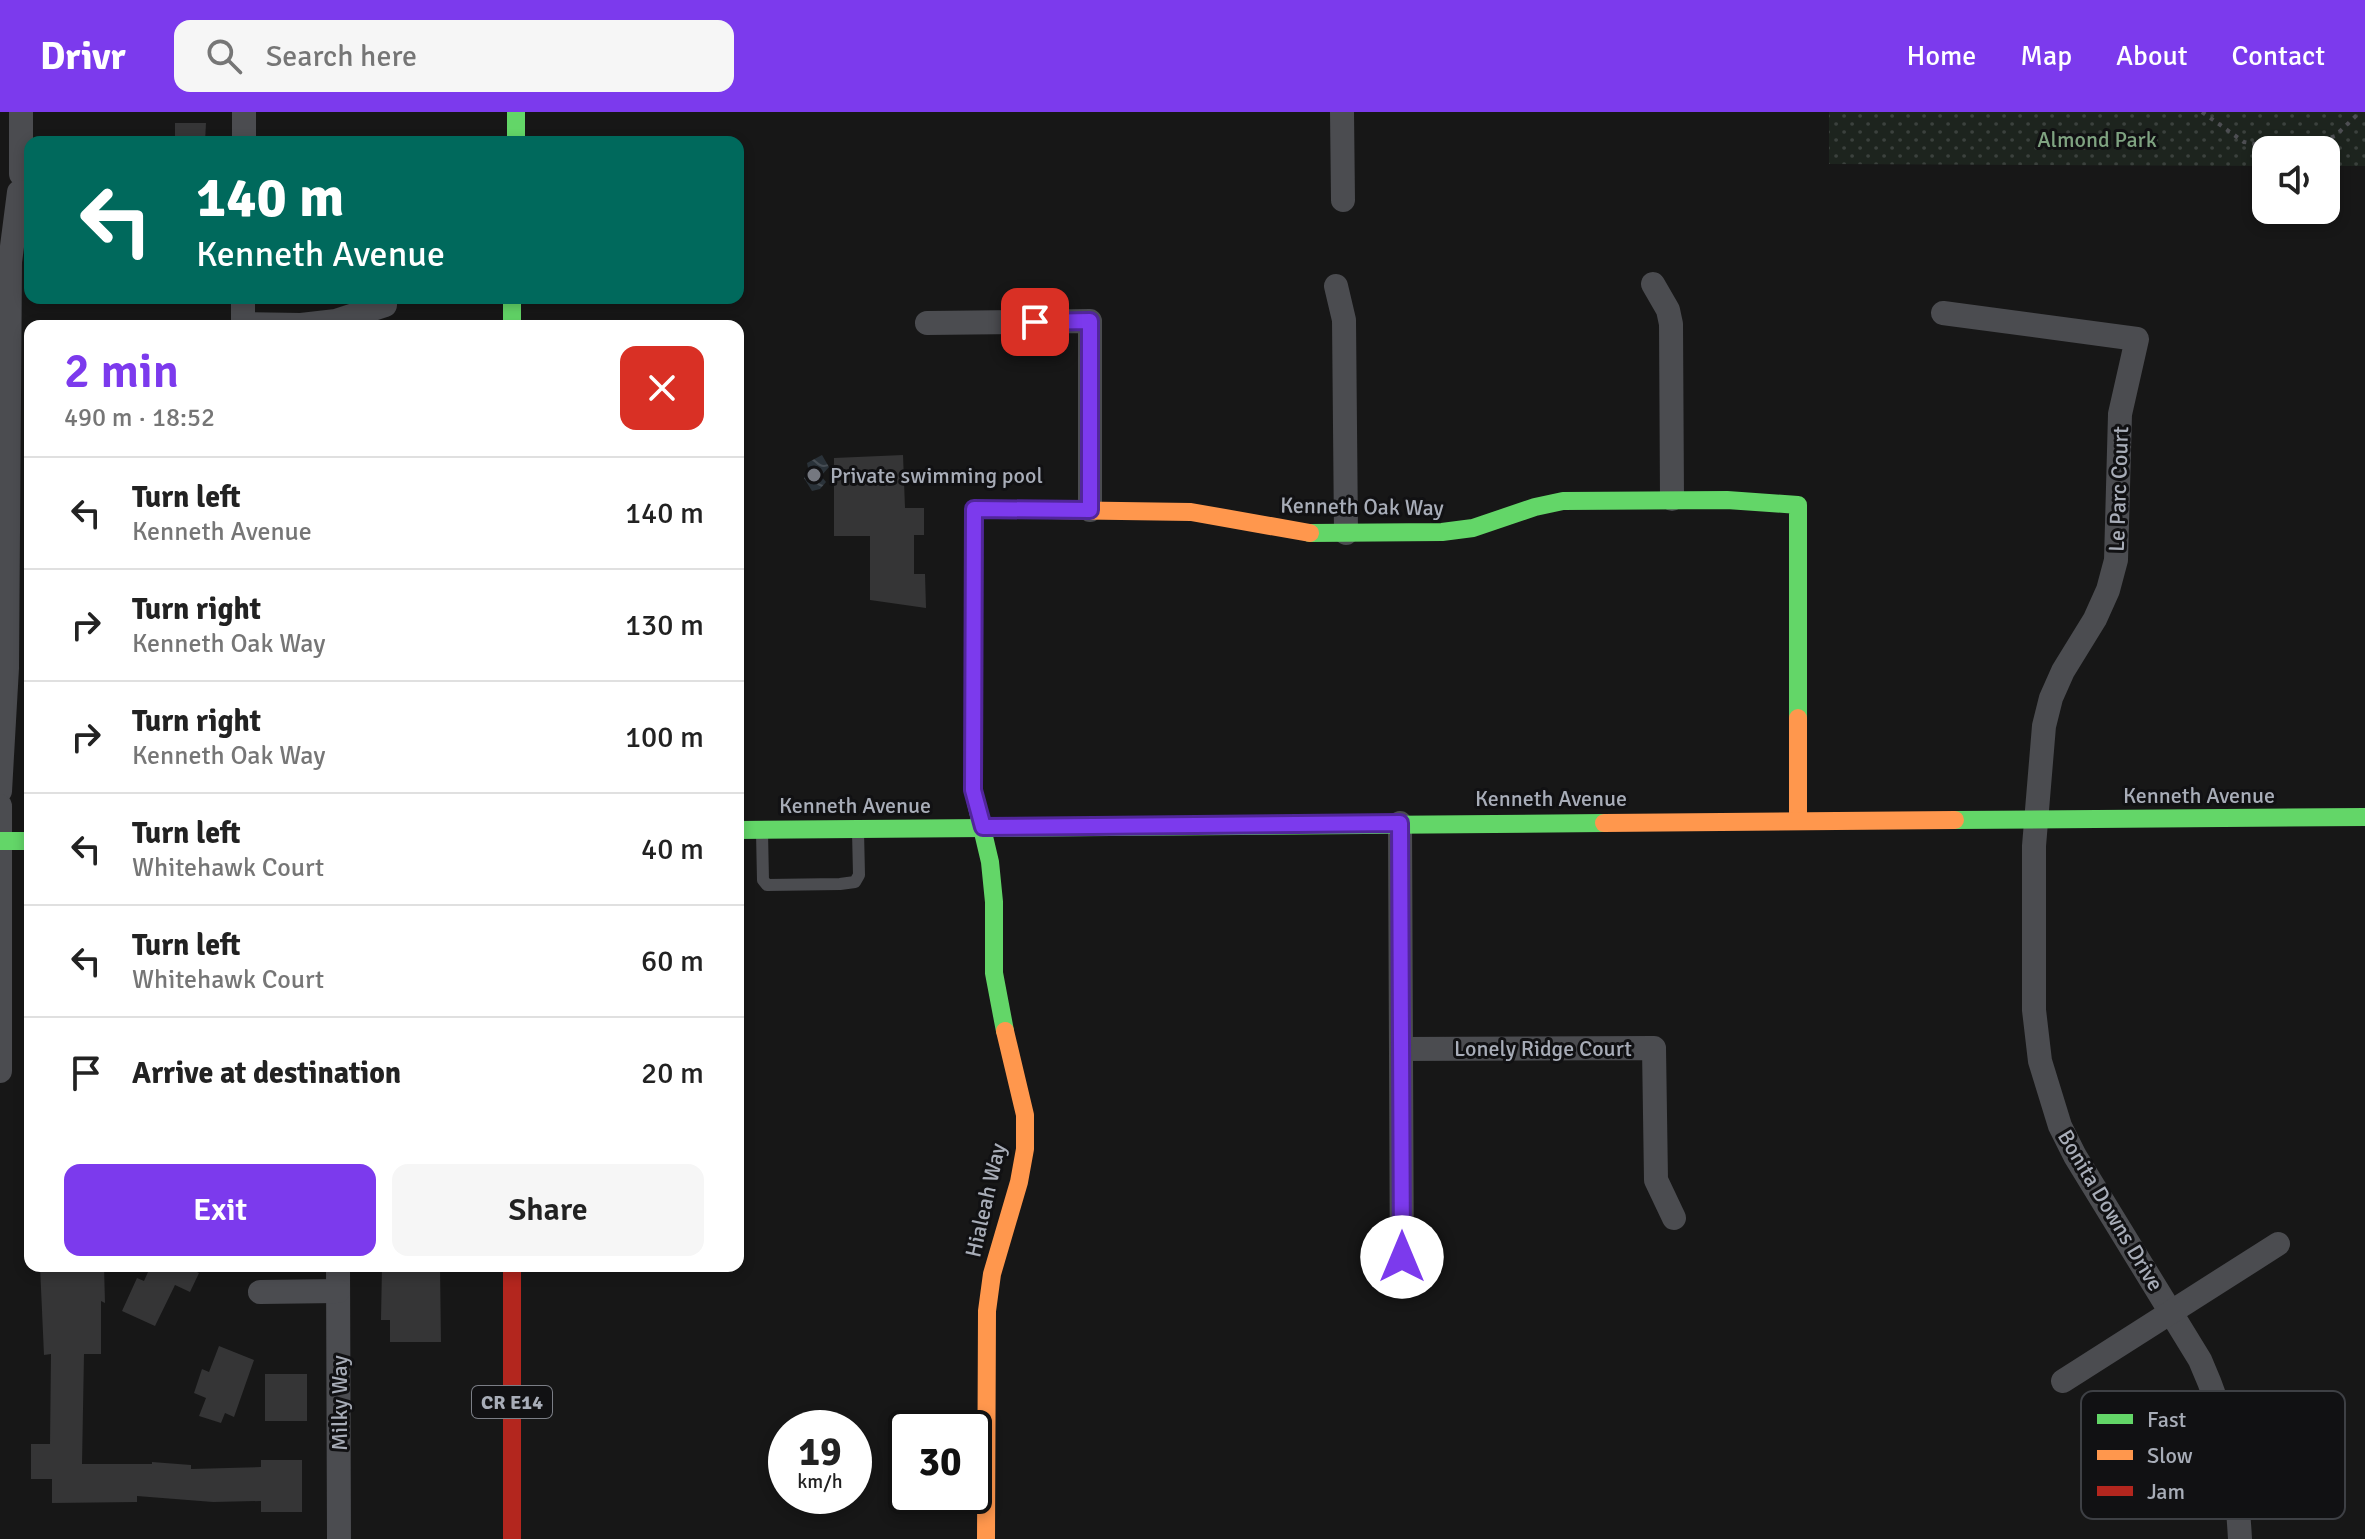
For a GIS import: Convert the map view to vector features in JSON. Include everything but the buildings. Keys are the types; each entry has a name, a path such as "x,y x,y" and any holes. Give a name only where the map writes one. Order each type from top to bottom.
{"street":[{"path":"0,791 13,582 10,262 20,183 21,112"},
{"path":"244,112 244,136"},
{"path":"516,112 516,136"},
{"path":"1342,112 1343,200"},
{"path":"1653,284 1668,310 1671,324 1672,499"},
{"path":"1336,286 1344,320 1346,533"},
{"path":"339,320 385,305"},
{"name":"Le Parc Court","path":"1943,313 2137,339 2120,414 2116,560 2108,590 2095,619 2063,671 2051,698 2044,726 2037,820"},
{"path":"927,323 1090,321 1090,510"},
{"name":"Kenneth Oak Way","path":"983,827 973,790 974,509 1191,512 1299,533 1442,532 1473,528 1563,501 1672,499 1798,505 1798,821"},
{"path":"0,806 0,1071"},
{"name":"Kenneth Avenue","path":"744,830 2365,817"},
{"name":"Bonita Downs Drive","path":"2037,820 2034,846 2034,1010 2040,1061 2049,1094 2075,1156 2200,1360 2213,1391"},
{"path":"1400,823 1402,1287"},
{"name":"Hialeah Way","path":"983,827 994,902 994,973 1025,1115 1025,1149 1019,1182 992,1274 987,1311 986,1539"},
{"path":"1,841 24,841"},
{"name":"Lonely Ridge Court","path":"1401,1049 1654,1048 1656,1180 1674,1218"},
{"path":"2063,1381 2278,1244"},
{"name":"Milky Way","path":"338,1272 339,1539"},
{"name":"CR E14","path":"512,1272 512,1539"},
{"path":"260,1292 338,1291"},
{"name":"Bonita Downs Drive","path":"2239,1519 2240,1539"}],"lane":[{"path":"762,829 763,880 767,885 855,882 859,875 858,829"}],"path":[{"path":"2203,112 2244,142 2252,143"},
{"path":"2335,136 2360,112"}],"green space":[{"name":"Almond Park","path":"1829,112 2365,112 2365,166 2340,166 2340,136 2252,136 2252,166 1829,164"}],"water":[{"name":"Private swimming pool","path":"822,455 829,467 821,476 826,482 820,489 812,491 804,478 809,473 807,463"}],"traffic: fast":[{"path":"516,112 516,136"},
{"path":"512,304 512,320"},
{"path":"1310,533 1442,532 1473,528 1563,501 1727,500 1798,505 1798,718"},
{"path":"974,512 973,790 990,862 994,902 994,973 1005,1031"},
{"path":"1955,820 2365,817"},
{"path":"744,830 1604,823"},
{"path":"0,841 24,841"}],"traffic: slow":[{"path":"974,512 974,509 1191,512 1310,533"},
{"path":"1798,718 1798,821"},
{"path":"1604,823 1955,820"},
{"path":"986,1539 987,1311 992,1274 1019,1182 1025,1149 1025,1115 1005,1031"}],"traffic: jam":[{"path":"512,1272 512,1539"}],"place":[{"name":"Private swimming pool","path":"814,475"}],"route":[{"path":"1035,322 1090,321 1090,510 974,509 973,790 983,827 1400,823 1402,1257"}]}
